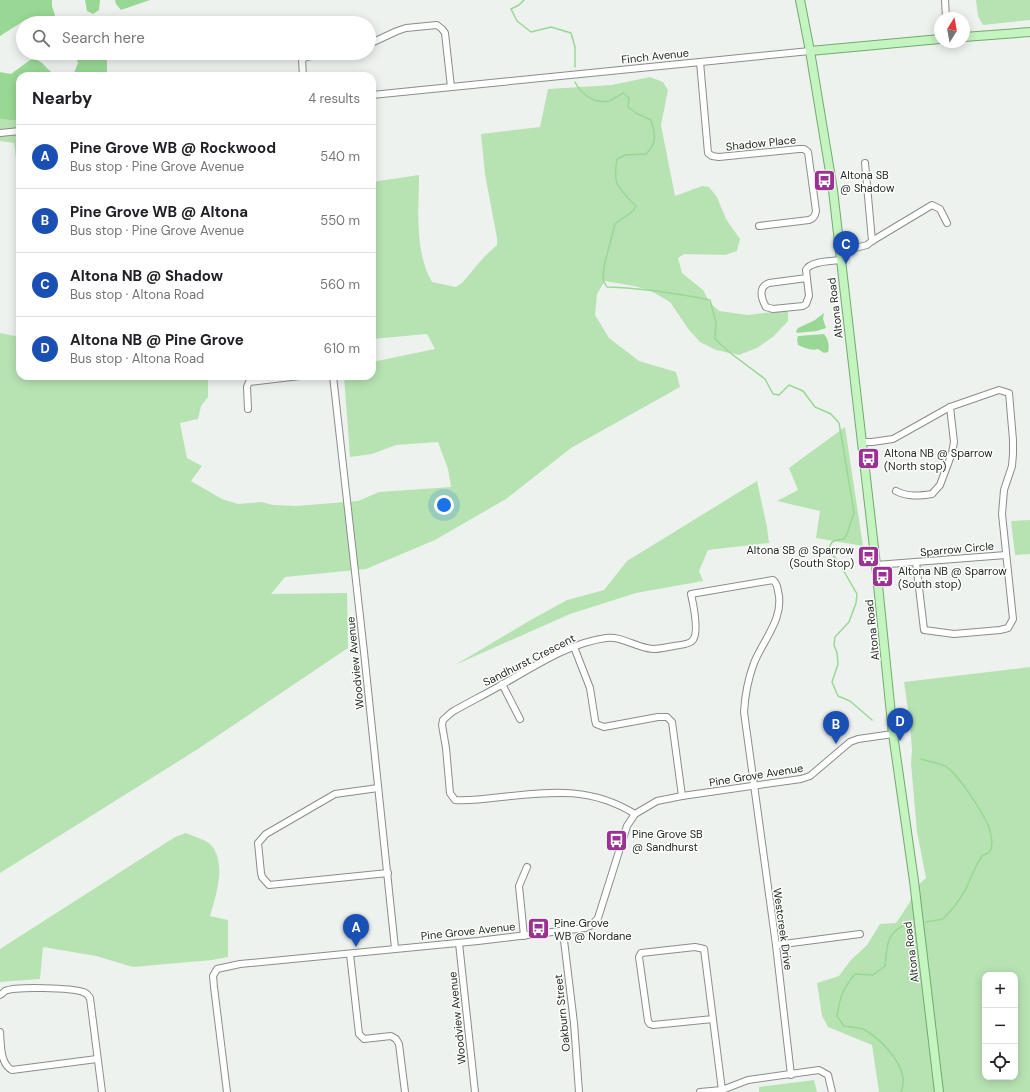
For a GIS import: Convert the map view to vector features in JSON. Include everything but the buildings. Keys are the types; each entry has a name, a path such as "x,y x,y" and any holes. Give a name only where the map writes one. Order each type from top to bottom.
{"main road":[{"name":"Altona Road","path":"800,0 833,190 876,565 893,734 914,881 939,1092"},
{"path":"970,37 1030,32"},
{"name":"Finch Avenue","path":"810,51 934,40"}],"street":[{"path":"945,0 946,12"},
{"path":"376,41 406,28 437,25 444,33 451,87"},
{"name":"Finch Avenue","path":"376,95 810,51"},
{"path":"302,60 303,72"},
{"name":"Shadow Place","path":"700,62 708,153 712,156 719,157 804,148 808,152 816,211 815,216 813,219 809,220 759,226"},
{"path":"0,132 16,131"},
{"path":"865,163 872,241"},
{"path":"807,278 765,285 762,288 762,294 766,307 774,309 803,306 806,304 809,296 807,278 806,270 809,265 840,256 867,245 932,206 940,209 947,223"},
{"path":"248,409 247,386 249,382 266,380"},
{"name":"Woodview Avenue","path":"333,380 396,948"},
{"name":"Sparrow Circle","path":"862,442 872,442 893,438 950,407 999,390 1009,393 1013,433 1013,454 1012,466 1004,490 1002,502 1006,555 876,565"},
{"path":"896,491 904,495 916,496 932,494 940,485 952,453 954,442 950,407"},
{"path":"916,562 924,630 954,634 1000,630 1008,628 1011,624 1013,619 1006,555"},
{"name":"Sandhurst Crescent","path":"635,814 602,799 573,793 547,792 469,801 455,800 450,793 442,725 443,720 452,712 502,684 574,647 596,640 608,638 621,639 646,648 654,649 686,644 692,641 694,637 696,622 691,594 773,580 776,583 780,600 777,617 754,662 745,696 744,712 754,786"},
{"path":"574,647 590,688 596,724 604,727 658,717 667,717 672,722 682,796"},
{"path":"502,684 520,719"},
{"name":"Pine Grove Avenue","path":"227,1092 213,976 217,969 240,964 459,943 563,932 585,928 592,925 598,918 627,826 635,814 657,801 682,796 796,780 810,776 850,742 858,739 893,734"},
{"name":"Westcreek Drive","path":"754,786 776,945 791,1074"},
{"path":"378,788 335,794 266,834 258,843 260,867 262,877 270,885 388,874"},
{"path":"524,936 519,886 527,867"},
{"name":"Oakburn Street","path":"563,932 574,1023 579,1092"},
{"path":"776,945 860,934"},
{"name":"Woodview Avenue","path":"459,943 474,1092"},
{"path":"713,1019 653,1025 650,1024 648,1021 639,957 641,953 695,947 704,949 713,1019 722,1090"},
{"path":"350,954 359,1034 364,1039 391,1036 396,1038 400,1044 405,1092"},
{"path":"0,995 4,991 50,988 82,991 88,994 90,998 102,1092"},
{"path":"0,1032 4,1062 8,1068 12,1070 98,1059"},
{"path":"700,1092 722,1090 748,1080 820,1070 828,1075 832,1092"}],"shaded area":[{"path":"0,0 52,0 55,16 16,16 16,26 0,36"},
{"path":"85,0 100,0 99,10 93,14 87,11"},
{"path":"115,0 150,0 121,10 116,4"},
{"path":"976,0 1030,0 1030,20 983,25 978,16"},
{"path":"30,60 38,60 51,72 16,72 16,121 0,119 0,72 11,74"},
{"path":"77,60 107,60 107,72 74,72 78,63"},
{"path":"650,77 663,82 668,90 661,125 675,196 702,186 709,187 717,197 726,219 740,239 737,251 725,255 684,254 678,258 682,273 703,290 710,303 719,311 748,315 788,310 788,321 774,336 757,348 739,355 716,350 700,342 689,330 670,302 649,290 605,281 597,294 595,315 609,338 639,361 676,372 680,387 571,448 506,499 435,540 366,569 285,577 271,594 347,593 348,648 198,749 0,873 0,333 16,336 16,380 208,380 208,397 201,406 198,419 180,423 187,458 202,466 191,481 222,499 238,504 261,502 273,505 296,506 358,501 379,492 451,487 448,469 438,442 396,445 372,454 350,457 344,380 376,380 376,361 435,349 427,334 376,339 376,181 419,175 418,216 420,244 426,270 432,282 456,287 462,283 484,257 497,245 485,174 481,134 540,127 548,89 612,85"},
{"path":"0,119 16,121 16,158 14,143 0,141"},
{"path":"824,313 823,319 826,328 817,331 797,333 796,331 798,328 815,320"},
{"path":"824,334 827,338 829,347 828,352 824,353 818,349 810,349 798,345 798,336"},
{"path":"845,427 863,546 816,538 820,511 777,501 798,490 789,468"},
{"path":"757,481 769,543 708,550 699,571 703,581 636,593 570,614 455,665 567,600 604,590 627,561"},
{"path":"1030,520 1030,554 1015,555 1011,521"},
{"path":"1030,667 1030,1092 879,1092 872,1045 828,1027 822,1016 817,983 839,976 850,961 867,945 880,924 896,923 910,902 914,889 926,878 917,832 911,764 912,750 904,682"},
{"path":"186,833 209,843 216,852 219,880 210,916 228,920 228,957 212,960 133,967 96,956 43,947 40,979 0,982 0,949 175,837"},
{"path":"814,1080 817,1092 759,1092 759,1087"}],"waterway":[{"path":"524,0 519,5 511,9 517,21 531,32 551,27 571,33 575,47 575,67"},
{"path":"575,82 584,94 598,101 609,101 623,93 629,98 628,107 636,113 651,120 654,134 654,142 646,154 625,155 617,159 615,175 618,186 636,206 633,211 615,224 604,266 603,280 607,287 659,291 710,300 716,323 715,339 729,352 765,379 773,394 779,395 789,385 803,391 815,407 831,414 839,423 854,512 844,539 832,542 830,544 829,551 838,561 857,594 856,603 849,622 835,637 834,645 837,653 838,664 832,682 838,696 850,701 872,720"},
{"path":"921,759 945,766 957,777 971,796 988,825 992,842 990,852 982,856 965,891 954,907 943,919 926,922"},
{"path":"901,1092 903,1083 902,1074 894,1056 880,1041 865,1030 844,1026 837,1016 844,989 855,974 873,975 885,966 889,940 895,931 908,924"}],"place":[{"name":"Altona SB @ Shadow","path":"824,181"},
{"name":"Altona NB @ Shadow","path":"846,264"},
{"name":"Altona NB @ Sparrow (North stop)","path":"868,459"},
{"name":"Altona SB @ Sparrow (South Stop)","path":"869,556"},
{"name":"Altona NB @ Sparrow (South stop)","path":"882,577"},
{"name":"Altona NB @ Pine Grove","path":"900,741"},
{"name":"Pine Grove WB @ Altona","path":"836,744"},
{"name":"Pine Grove SB @ Sandhurst","path":"617,840"},
{"name":"Pine Grove WB @ Nordane","path":"538,929"},
{"name":"Pine Grove WB @ Rockwood","path":"356,947"}]}
